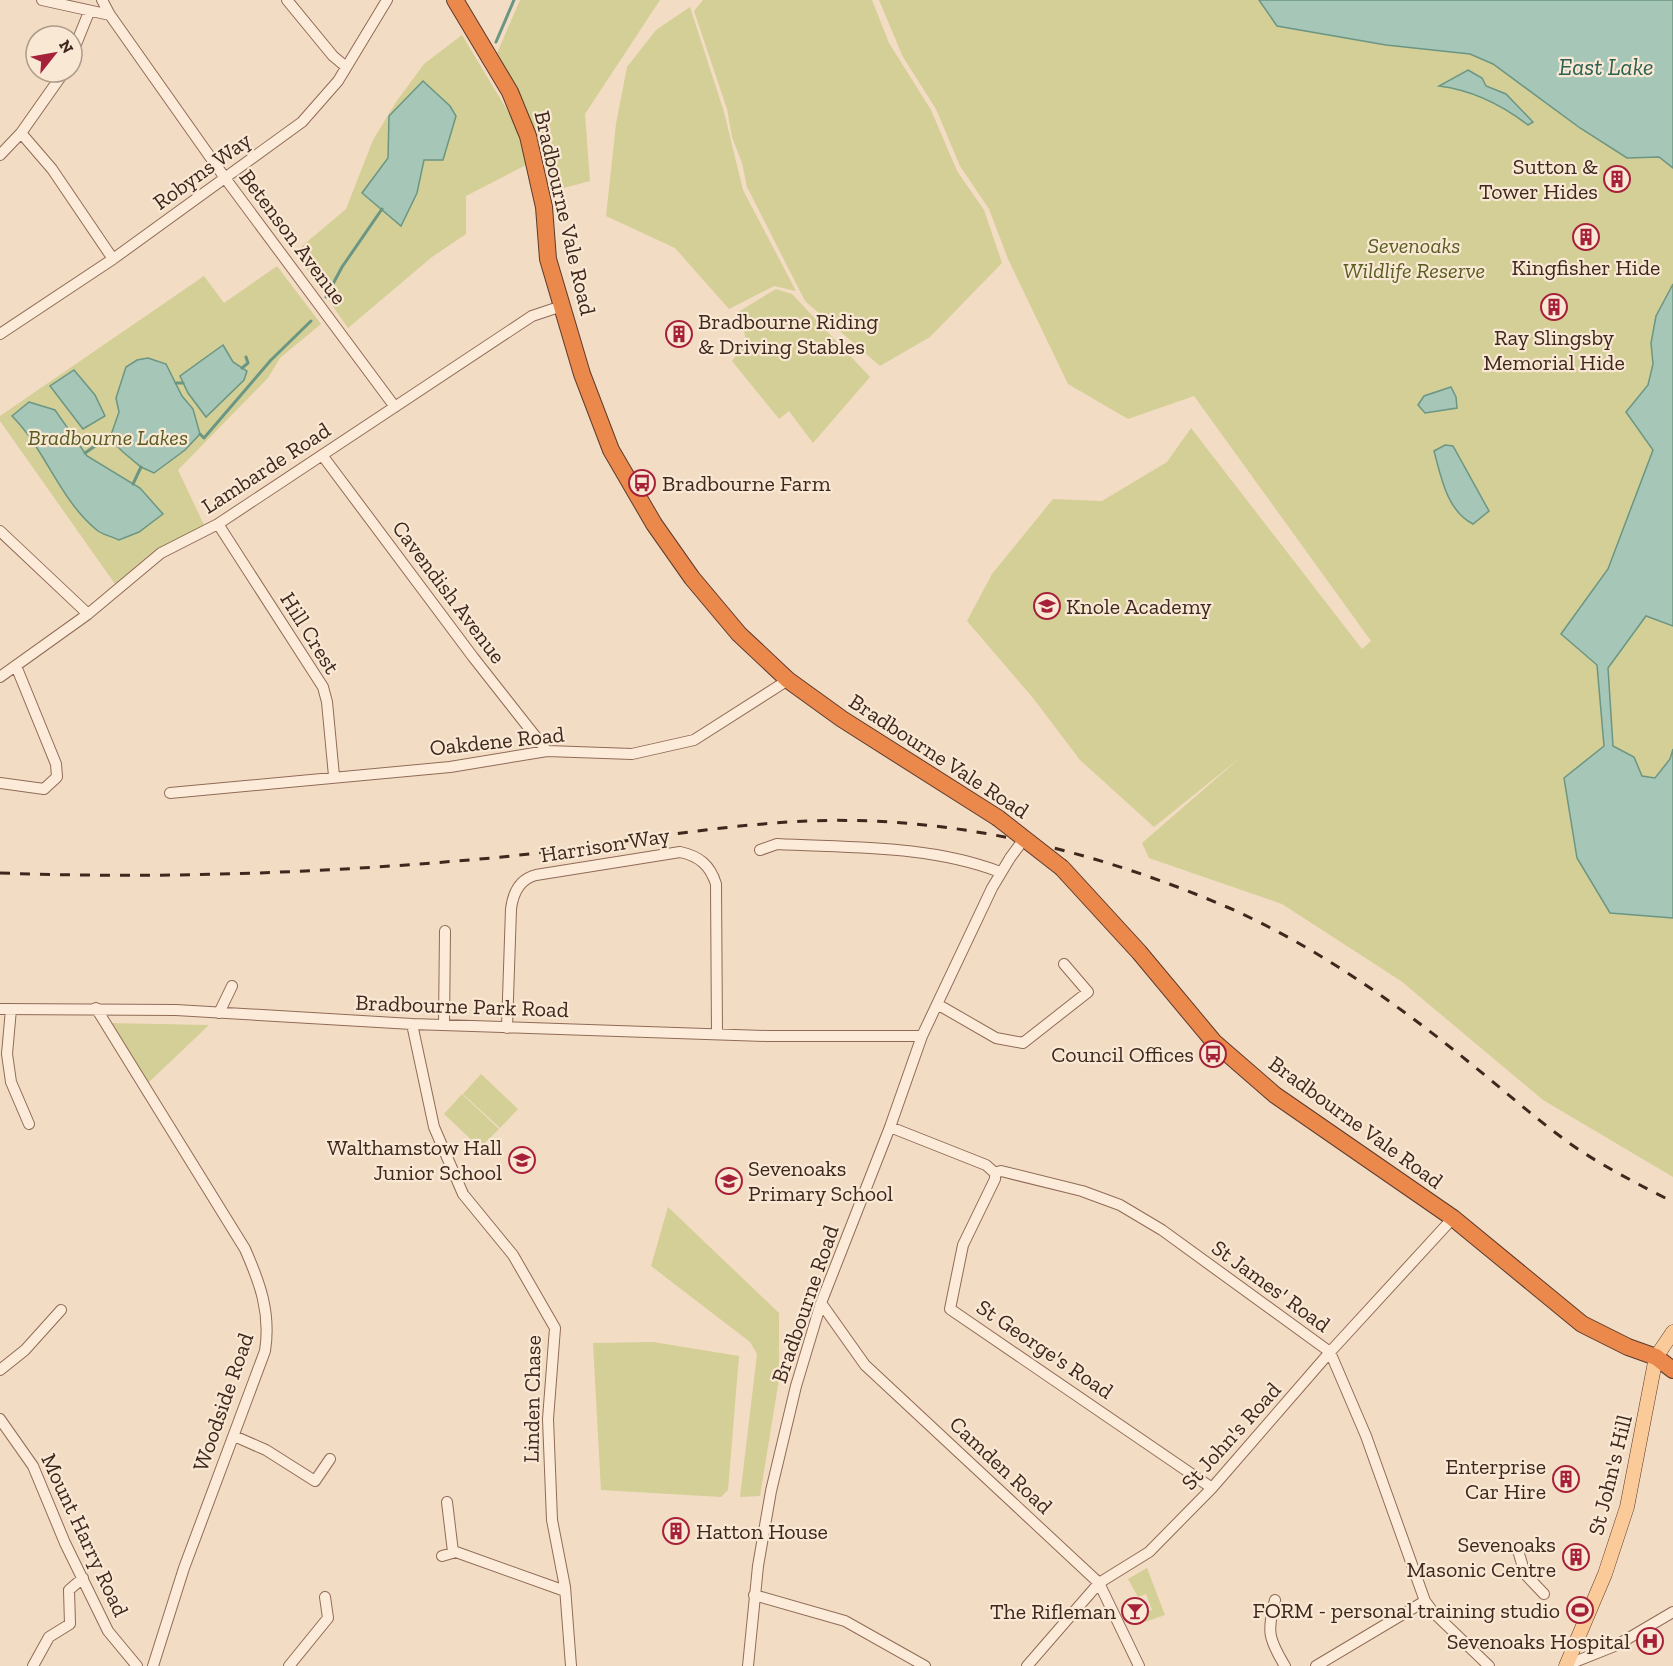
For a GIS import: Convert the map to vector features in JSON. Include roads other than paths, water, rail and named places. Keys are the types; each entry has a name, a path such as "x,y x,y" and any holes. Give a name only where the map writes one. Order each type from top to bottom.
{"highway":[{"name":"Bradbourne Vale Road","path":"455,0 510,92 528,136 544,207 548,259 582,374 610,450 654,524 692,578 739,634 788,680 842,720 998,818 1062,868 1138,952 1214,1042 1304,1118 1453,1218 1582,1324 1628,1347 1656,1357 1673,1370"}],"main road":[{"path":"1656,1357 1673,1332"},
{"name":"St John's Hill","path":"1567,1666 1605,1574 1627,1507 1656,1357"}],"street":[{"path":"42,0 60,2 89,12 110,15"},
{"name":"Betenson Avenue","path":"102,0 110,15 225,178 395,407"},
{"path":"287,0 333,56 345,66"},
{"name":"Robyns Way","path":"0,334 113,259 302,122 338,81 387,0"},
{"path":"84,24 89,12"},
{"path":"0,155 21,133 56,84"},
{"path":"21,133 52,169 113,259"},
{"name":"Lambarde Road","path":"0,677 88,614 145,564 174,544 218,524 532,316 562,306"},
{"name":"Cavendish Avenue","path":"322,455 473,657 547,751"},
{"name":"Hill Crest","path":"218,524 322,687 327,702 334,776"},
{"path":"0,531 88,614"},
{"path":"0,783 44,789 57,777 56,764 16,666"},
{"name":"Oakdene Road","path":"170,793 450,767 547,751 632,754 694,740 788,680"},
{"name":"Bradbourne Road","path":"748,1666 754,1595 771,1491 796,1386 821,1303 890,1127 922,1036 1000,872 1024,839"},
{"path":"760,850 777,844 917,851 976,862 1000,872"},
{"name":"Harrison Way","path":"507,1028 511,909 514,895 523,882 536,875 680,852 702,860 711,871 717,884 717,1033"},
{"path":"444,1025 445,931"},
{"path":"937,1004 996,1038 1023,1043 1088,992 1064,964"},
{"path":"219,1013 232,986"},
{"name":"Bradbourne Park Road","path":"6,1009 96,1008 507,1028 767,1036 922,1036"},
{"name":"Woodside Road","path":"96,1008 246,1249 258,1278 268,1317 266,1351 184,1568 153,1666"},
{"path":"6,1009 7,1054 11,1082 29,1124"},
{"name":"Linden Chase","path":"412,1024 434,1127 463,1194 513,1255 555,1328 548,1419 552,1520 565,1591 571,1666"},
{"path":"890,1127 986,1164 995,1173"},
{"name":"St James' Road","path":"995,1173 1001,1171 1082,1191 1120,1205 1162,1230 1330,1352 1365,1436 1425,1601 1434,1613 1489,1666"},
{"name":"St George's Road","path":"995,1173 995,1179 963,1245 950,1309 1212,1488"},
{"name":"St John's Road","path":"1027,1666 1099,1583 1149,1552 1212,1488 1330,1352 1453,1218"},
{"name":"Camden Road","path":"821,1303 865,1365 1099,1583 1139,1666"},
{"path":"0,1370 25,1350 61,1310"},
{"name":"Mount Harry Road","path":"0,1419 33,1466 108,1631 137,1666"},
{"path":"234,1436 266,1450 315,1481 330,1459"},
{"path":"447,1502 448,1554 565,1591"},
{"path":"1517,1547 1525,1574 1544,1594"},
{"path":"33,1666 49,1637 70,1624 69,1590 83,1578"},
{"path":"754,1595 845,1621 925,1666"},
{"path":"289,1666 328,1618 326,1597"},
{"path":"1275,1600 1269,1626 1270,1642 1285,1666"},
{"path":"1316,1666 1425,1601"},
{"path":"1567,1666 1617,1645 1673,1612"}],"water":[{"name":"East Lake","path":"1259,0 1673,0 1673,168 1659,157 1627,158 1580,128 1493,64 1470,54 1386,45 1277,26"},
{"path":"1468,70 1482,78 1486,86 1506,94 1533,122 1528,125 1508,111 1486,100 1463,91 1439,86"},
{"path":"423,81 450,106 456,116 443,160 424,160 417,193 401,226 362,193 388,158 389,116"},
{"path":"1673,284 1673,626 1646,616 1608,668 1613,746 1634,757 1642,776 1655,778 1670,759 1673,749 1673,918 1610,913 1577,858 1564,778 1604,746 1597,665 1561,634 1608,569 1653,450 1626,412 1648,385 1653,364 1651,343 1656,316"},
{"path":"223,345 233,362 247,371 244,380 206,417 188,393 180,376"},
{"path":"148,358 166,364 182,396 193,409 200,434 185,450 154,473 141,467 123,452 114,443 111,435 119,412 116,398 126,367 137,360"},
{"path":"74,370 95,395 105,416 83,429 50,386"},
{"path":"1451,387 1456,397 1457,408 1425,413 1418,405 1424,396"},
{"path":"29,402 55,410 87,456 140,488 163,514 139,532 119,540 98,531 73,505 24,429 12,416"},
{"path":"1445,445 1453,446 1489,511 1473,524 1457,511 1446,492 1434,451"}],"waterway":[{"path":"496,42 514,0"},
{"path":"326,297 342,267 382,209"},
{"path":"200,434 204,438 271,360 311,321"},
{"path":"242,368 248,363 246,357"},
{"path":"176,383 183,383"},
{"path":"85,453 111,435"},
{"path":"133,484 141,467"}],"railway":[{"path":"0,873 184,875 368,868 527,854 739,826 833,820 891,822 1006,837 1118,866 1173,885 1227,907 1289,938 1348,973 1405,1013 1572,1145 1609,1168 1673,1202"}],"place":[{"name":"Sutton & Tower Hides","path":"1617,179"},
{"name":"Kingfisher Hide","path":"1586,237"},
{"name":"Ray Slingsby Memorial Hide","path":"1554,307"},
{"name":"Bradbourne Riding & Driving Stables","path":"679,334"},
{"name":"Bradbourne Farm","path":"642,483"},
{"name":"Knole Academy","path":"1047,606"},
{"name":"Council Offices","path":"1213,1054"},
{"name":"Walthamstow Hall Junior School","path":"522,1160"},
{"name":"Sevenoaks Primary School","path":"729,1181"},
{"name":"Enterprise Car Hire","path":"1566,1479"},
{"name":"Hatton House","path":"676,1531"},
{"name":"Sevenoaks Masonic Centre","path":"1576,1557"},
{"name":"FORM - personal training studio","path":"1580,1610"},
{"name":"The Rifleman","path":"1135,1611"},
{"name":"Sevenoaks Hospital","path":"1650,1641"}],"park label":[{"name":"Sevenoaks Wildlife Reserve","path":"1414,258"},
{"name":"Bradbourne Lakes","path":"108,437"}]}
